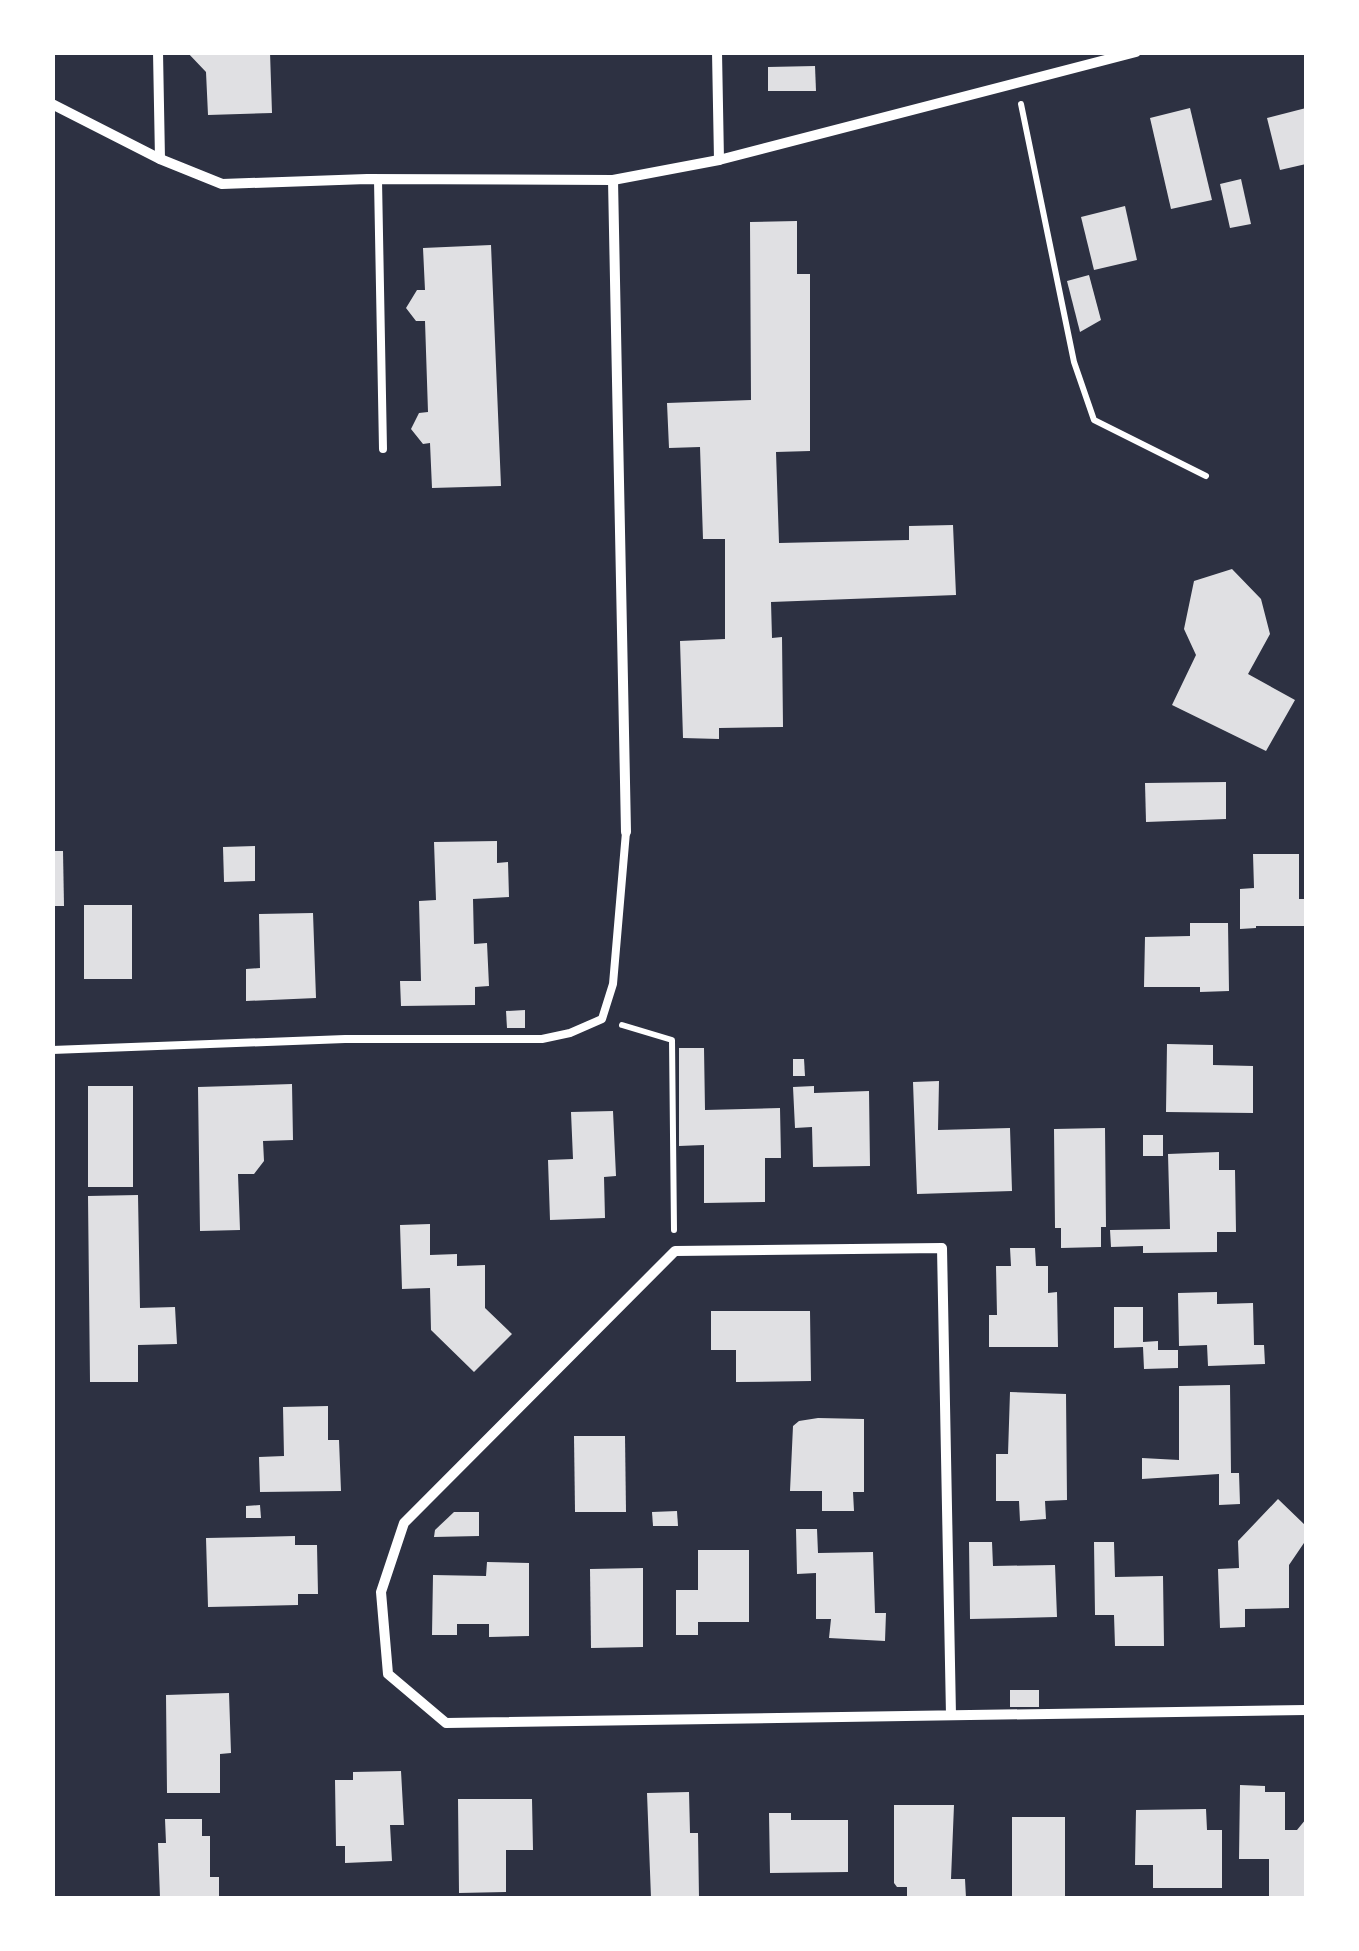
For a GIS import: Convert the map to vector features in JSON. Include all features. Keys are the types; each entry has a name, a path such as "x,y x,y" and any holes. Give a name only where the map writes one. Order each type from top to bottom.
{"street":[{"path":"158,52 160,159"},
{"path":"717,52 719,160"},
{"path":"52,104 160,159 222,184 613,180 719,160 1136,52"},
{"path":"613,180 626,832"},
{"path":"951,1715 942,1248 674,1251 404,1523 381,1592 388,1674 446,1723 1306,1710"}],"lane":[{"path":"378,180 383,449"},
{"path":"52,1050 346,1038 542,1038 570,1033 602,1019 614,984 626,832"}],"path":[{"path":"1017,84 1074,362 1094,420 1206,476"},
{"path":"602,1019 672,1040 674,1251"}],"building":[{"path":"187,52 270,52 272,113 208,115 206,72"},
{"path":"815,66 816,91 768,91 768,67"},
{"path":"1190,108 1212,200 1171,209 1150,118"},
{"path":"1306,108 1306,164 1280,170 1267,118"},
{"path":"1241,179 1251,224 1230,228 1220,184"},
{"path":"1125,206 1137,260 1094,270 1081,217"},
{"path":"797,221 797,274 810,274 810,451 776,452 779,543 909,540 909,526 953,525 956,595 771,602 772,638 782,637 783,727 719,728 719,739 683,738 680,641 725,639 725,539 703,539 700,447 669,448 667,403 751,400 750,222"},
{"path":"491,245 501,486 432,488 430,443 423,444 411,429 419,413 428,412 425,321 416,321 406,308 417,290 425,290 423,248"},
{"path":"1089,275 1101,320 1080,332 1067,281"},
{"path":"1232,569 1261,599 1270,634 1248,674 1295,700 1266,751 1172,705 1196,655 1184,629 1194,581"},
{"path":"1226,782 1226,819 1146,822 1145,783"},
{"path":"497,841 497,863 508,862 509,897 473,899 474,944 487,943 489,986 475,987 475,1005 401,1006 400,981 421,981 419,901 436,900 434,842"},
{"path":"255,846 255,881 224,882 223,847"},
{"path":"52,851 63,851 64,906 52,906"},
{"path":"1253,854 1299,854 1299,899 1306,899 1306,926 1240,929 1240,889 1254,888"},
{"path":"84,905 132,905 132,979 84,979"},
{"path":"313,913 316,998 246,1001 246,969 260,968 259,914"},
{"path":"1190,923 1228,923 1229,991 1144,987 1145,937 1190,936"},
{"path":"525,1010 525,1028 507,1028 506,1011"},
{"path":"1167,1044 1213,1045 1213,1065 1253,1066 1253,1113 1166,1112"},
{"path":"679,1048 704,1048 705,1110 780,1108 781,1158 765,1158 765,1202 704,1203 704,1145 679,1146"},
{"path":"793,1059 804,1059 805,1076 793,1076"},
{"path":"939,1081 938,1130 1010,1128 1012,1191 917,1194 913,1082"},
{"path":"292,1084 293,1140 263,1141 264,1161 254,1174 238,1174 240,1230 200,1231 198,1087"},
{"path":"88,1086 133,1086 133,1187 88,1187"},
{"path":"814,1086 814,1093 869,1091 870,1166 813,1167 812,1127 795,1128 793,1087"},
{"path":"613,1111 616,1176 604,1177 605,1218 550,1220 548,1160 573,1159 571,1112"},
{"path":"1105,1128 1106,1227 1101,1227 1101,1247 1061,1248 1061,1228 1055,1228 1054,1129"},
{"path":"1143,1135 1163,1135 1163,1156 1143,1156"},
{"path":"1219,1152 1219,1170 1235,1170 1236,1232 1217,1232 1217,1252 1143,1253 1143,1246 1111,1247 1110,1230 1170,1229 1168,1154"},
{"path":"138,1195 140,1308 175,1307 177,1344 138,1345 138,1382 90,1382 88,1196"},
{"path":"430,1224 430,1255 457,1254 457,1266 485,1265 485,1308 512,1334 474,1372 431,1330 430,1288 402,1289 400,1225"},
{"path":"1010,1248 1035,1248 1036,1266 1048,1266 1048,1293 1057,1292 1058,1347 989,1347 989,1315 997,1315 996,1266 1011,1266"},
{"path":"1217,1292 1217,1304 1253,1303 1254,1345 1264,1345 1265,1364 1208,1366 1207,1345 1179,1346 1178,1293"},
{"path":"1114,1307 1143,1307 1143,1342 1158,1341 1158,1350 1178,1350 1178,1368 1144,1369 1143,1347 1114,1348"},
{"path":"711,1311 810,1311 811,1381 736,1382 736,1350 711,1350"},
{"path":"1230,1385 1231,1473 1239,1473 1240,1504 1219,1505 1219,1474 1142,1479 1142,1458 1179,1460 1179,1386"},
{"path":"1010,1392 1066,1394 1067,1500 1045,1501 1046,1519 1020,1521 1019,1501 996,1501 996,1454 1008,1454"},
{"path":"328,1406 328,1440 339,1440 341,1491 260,1492 259,1457 284,1456 283,1407"},
{"path":"818,1418 864,1419 864,1492 853,1492 854,1511 822,1511 822,1491 790,1491 793,1426"},
{"path":"574,1436 625,1436 626,1512 575,1512"},
{"path":"1278,1499 1306,1526 1306,1540 1289,1565 1289,1608 1245,1609 1245,1627 1220,1628 1218,1569 1239,1568 1238,1541"},
{"path":"260,1505 261,1518 246,1518 246,1506"},
{"path":"677,1511 678,1526 653,1526 652,1512"},
{"path":"454,1512 479,1512 479,1536 434,1537 435,1530"},
{"path":"796,1529 817,1529 818,1553 873,1552 875,1613 886,1613 885,1641 829,1638 831,1619 816,1619 816,1573 797,1574"},
{"path":"295,1536 295,1545 317,1545 318,1594 298,1594 298,1605 208,1607 206,1538"},
{"path":"969,1542 992,1542 993,1566 1055,1565 1057,1617 970,1619"},
{"path":"1094,1542 1114,1542 1115,1577 1163,1576 1164,1646 1115,1646 1114,1615 1095,1615"},
{"path":"698,1550 749,1550 749,1622 698,1622 698,1635 676,1635 676,1590 698,1590"},
{"path":"487,1562 529,1563 529,1636 489,1637 489,1624 457,1624 457,1635 432,1635 433,1575 486,1576"},
{"path":"643,1568 643,1647 591,1648 590,1569"},
{"path":"1010,1690 1039,1690 1039,1707 1010,1707"},
{"path":"229,1693 231,1753 220,1754 220,1793 167,1793 166,1695"},
{"path":"401,1771 404,1825 390,1825 392,1861 345,1863 345,1846 336,1846 335,1780 353,1780 353,1772"},
{"path":"1240,1785 1265,1786 1265,1792 1285,1792 1285,1830 1297,1830 1306,1819 1306,1898 1269,1898 1269,1859 1239,1859"},
{"path":"689,1792 690,1833 698,1833 699,1898 651,1898 647,1793"},
{"path":"458,1799 532,1799 533,1850 506,1850 506,1892 459,1893"},
{"path":"894,1805 954,1805 951,1879 965,1879 966,1898 907,1898 907,1887 897,1887"},
{"path":"1206,1809 1207,1830 1222,1830 1222,1888 1153,1888 1153,1865 1135,1865 1136,1810"},
{"path":"769,1813 791,1813 791,1820 848,1820 848,1872 770,1873"},
{"path":"1012,1817 1065,1817 1065,1898 1012,1898"},
{"path":"165,1819 202,1819 202,1836 210,1836 210,1877 219,1877 219,1898 160,1898 158,1843 166,1843"}]}
